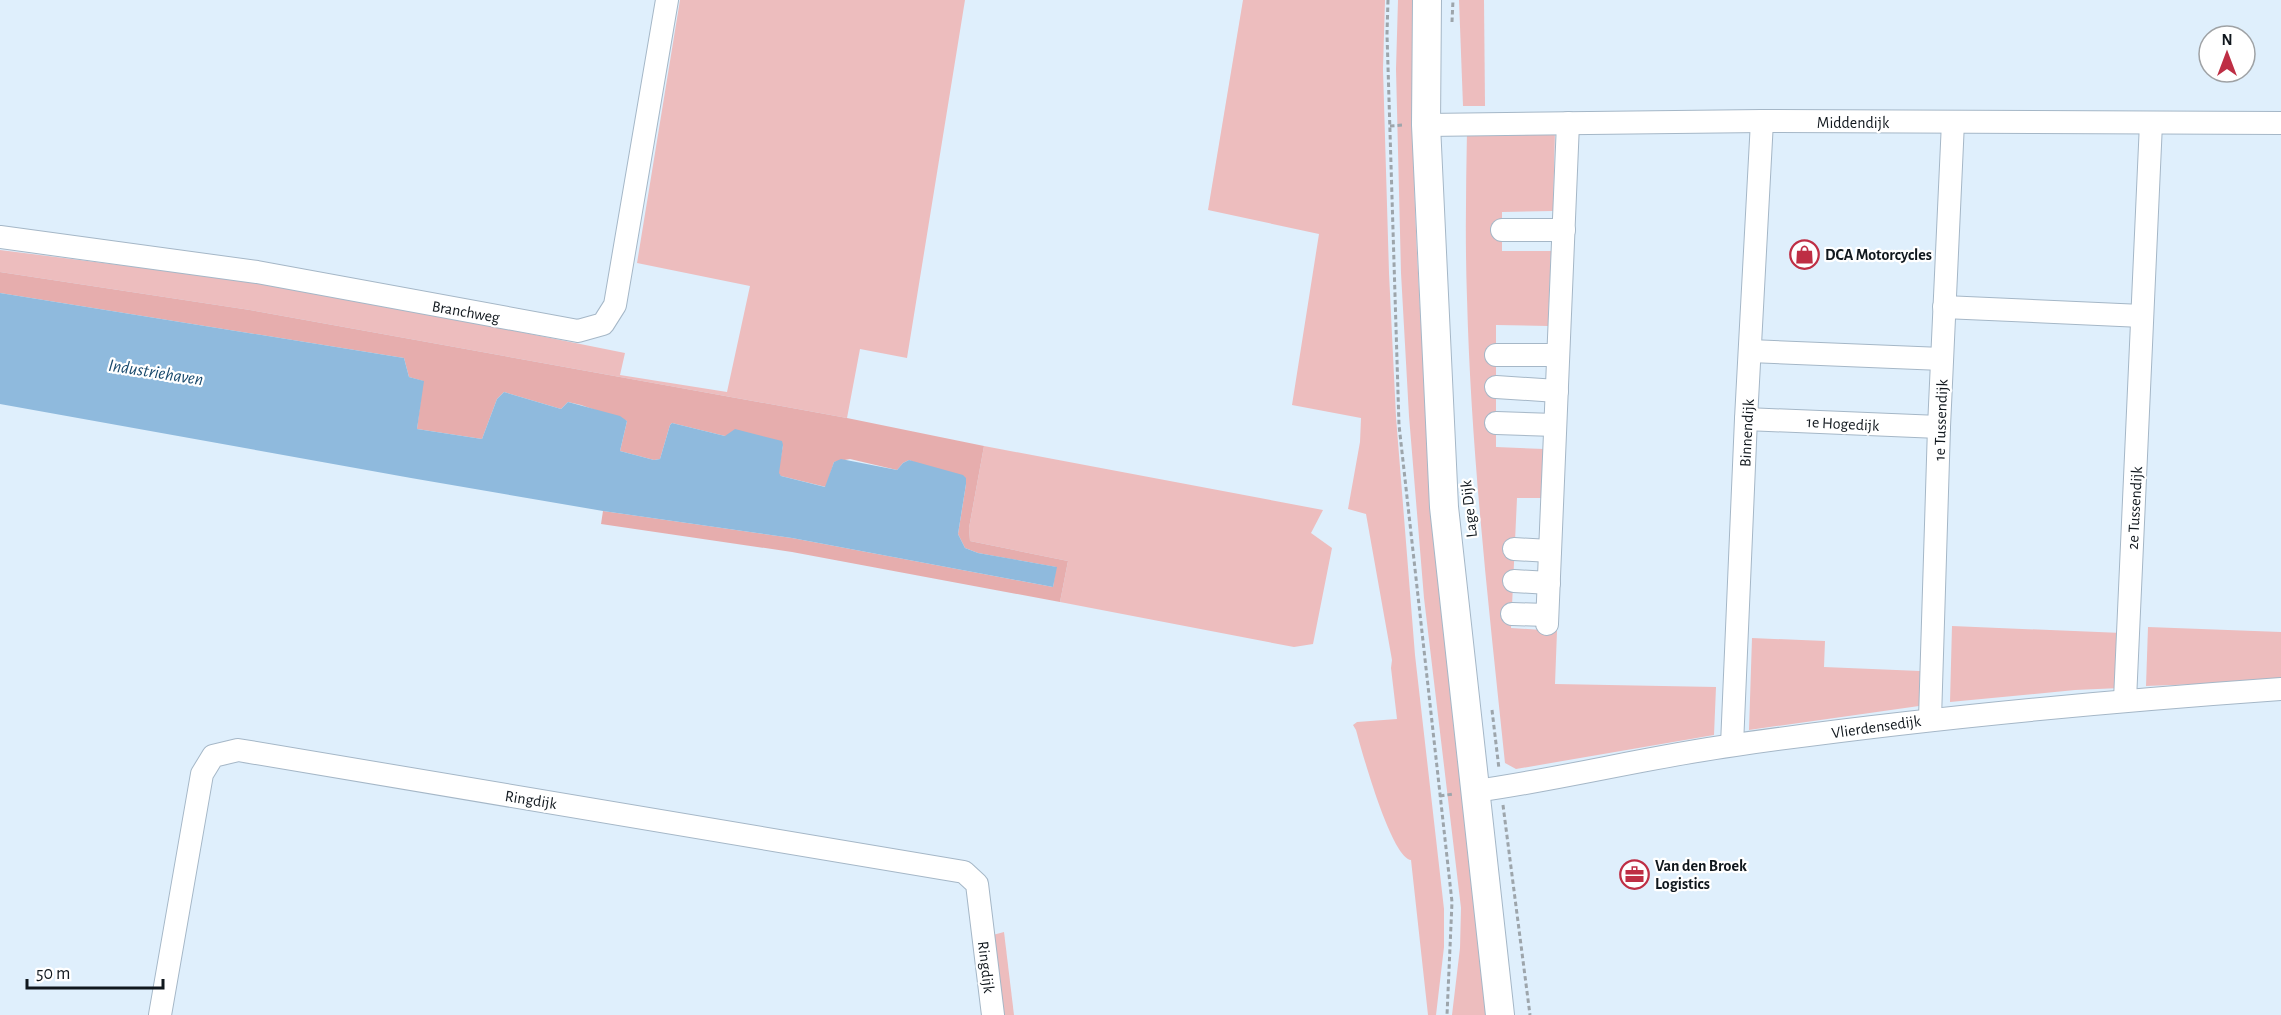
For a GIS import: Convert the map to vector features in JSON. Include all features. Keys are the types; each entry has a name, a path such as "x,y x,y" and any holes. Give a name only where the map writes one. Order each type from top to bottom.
{"main road":[{"name":"Lage Dijk","path":"1427,0 1426,125 1444,507 1488,790 1500,1015"}],"street":[{"name":"Branchweg","path":"0,237 257,272 578,331 603,324 615,305 667,0"},
{"name":"Middendijk","path":"1426,125 1762,121 2281,123"},
{"name":"Binnendijk","path":"1732,745 1762,121"},
{"name":"1e Tussendijk","path":"1930,719 1939,427 1953,122"},
{"path":"1512,614 1547,620 1568,123"},
{"name":"2e Tussendijk","path":"2125,700 2151,123"},
{"path":"1502,230 1564,230"},
{"path":"1944,307 2142,316"},
{"path":"1750,351 1942,359"},
{"path":"1496,355 1558,355"},
{"path":"1496,387 1557,391"},
{"name":"1e Hogedijk","path":"1746,418 1939,427"},
{"path":"1496,423 1555,425"},
{"path":"1514,549 1550,551"},
{"path":"1514,581 1549,582"},
{"name":"Vlierdensedijk","path":"1488,790 1732,745 1930,719 2125,700 2281,689"},
{"name":"Ringdijk","path":"160,1015 202,774 213,756 238,750 964,872 977,884 993,1015"}],"path":[{"path":"1388,0 1387,34 1399,425 1452,902 1447,1015"},
{"path":"1452,22 1453,0"},
{"path":"1491,705 1488,790 1530,1015"}],"shaded area":[{"path":"0,0 2281,0 2281,1015 0,1015"},
{"path":"680,0 965,0 907,358 860,349 847,418 250,310 0,272 0,250 255,282 411,310 625,353 620,375 727,392 750,286 637,263"},
{"path":"1243,0 1385,0 1383,69 1396,417 1415,655 1444,909 1444,947 1436,1015 1428,1015 1411,860 1403,854 1386,823 1353,725 1357,722 1397,719 1392,660 1366,514 1348,509 1360,442 1361,418 1292,405 1319,234 1208,210"},
{"path":"1398,0 1413,0 1413,127 1417,255 1425,382 1448,635 1491,1015 1452,1015 1460,948 1461,908 1424,598 1409,416 1401,273 1396,69"},
{"path":"1459,0 1484,0 1485,106 1463,106"},
{"path":"1467,130 1555,131 1553,211 1502,212 1502,251 1551,251 1548,326 1496,325 1496,447 1544,449 1543,498 1517,498 1511,628 1557,631 1555,684 1716,687 1714,735 1516,769 1505,763 1472,415 1466,277"},
{"path":"0,272 250,310 847,418 984,446 969,528 970,541 1068,561 1060,602 792,552 601,524 603,511 792,538 1053,587 1056,567 978,553 965,548 958,534 966,484 909,460 897,470 850,459 834,462 826,487 781,476 778,473 783,445 725,436 672,423 660,459 654,460 620,451 627,421 581,405 568,402 561,409 504,392 497,399 482,439 417,429 423,381 409,377 404,358 0,293"},
{"path":"984,446 1323,510 1311,533 1332,548 1313,644 1294,647 1060,602 1068,561 970,541 969,528"},
{"path":"1952,626 2122,633 2120,688 1950,702"},
{"path":"2148,627 2281,632 2281,681 2146,686"},
{"path":"1752,638 1825,641 1824,667 1920,671 1919,706 1749,730"},
{"path":"1004,932 1014,1015 999,1015 989,936"}],"water":[{"name":"Industriehaven","path":"0,293 404,358 409,377 424,381 417,429 482,439 497,399 504,392 561,409 568,402 620,416 627,421 620,451 654,460 660,459 672,423 725,436 735,429 782,441 779,473 781,476 825,487 834,462 841,459 897,470 909,460 963,475 966,478 966,484 958,534 965,548 978,553 1057,567 1053,587 792,538 603,511 0,404"}],"place":[{"name":"DCA Motorcycles","path":"1804,254"},
{"name":"Van den Broek Logistics","path":"1634,874"}]}
